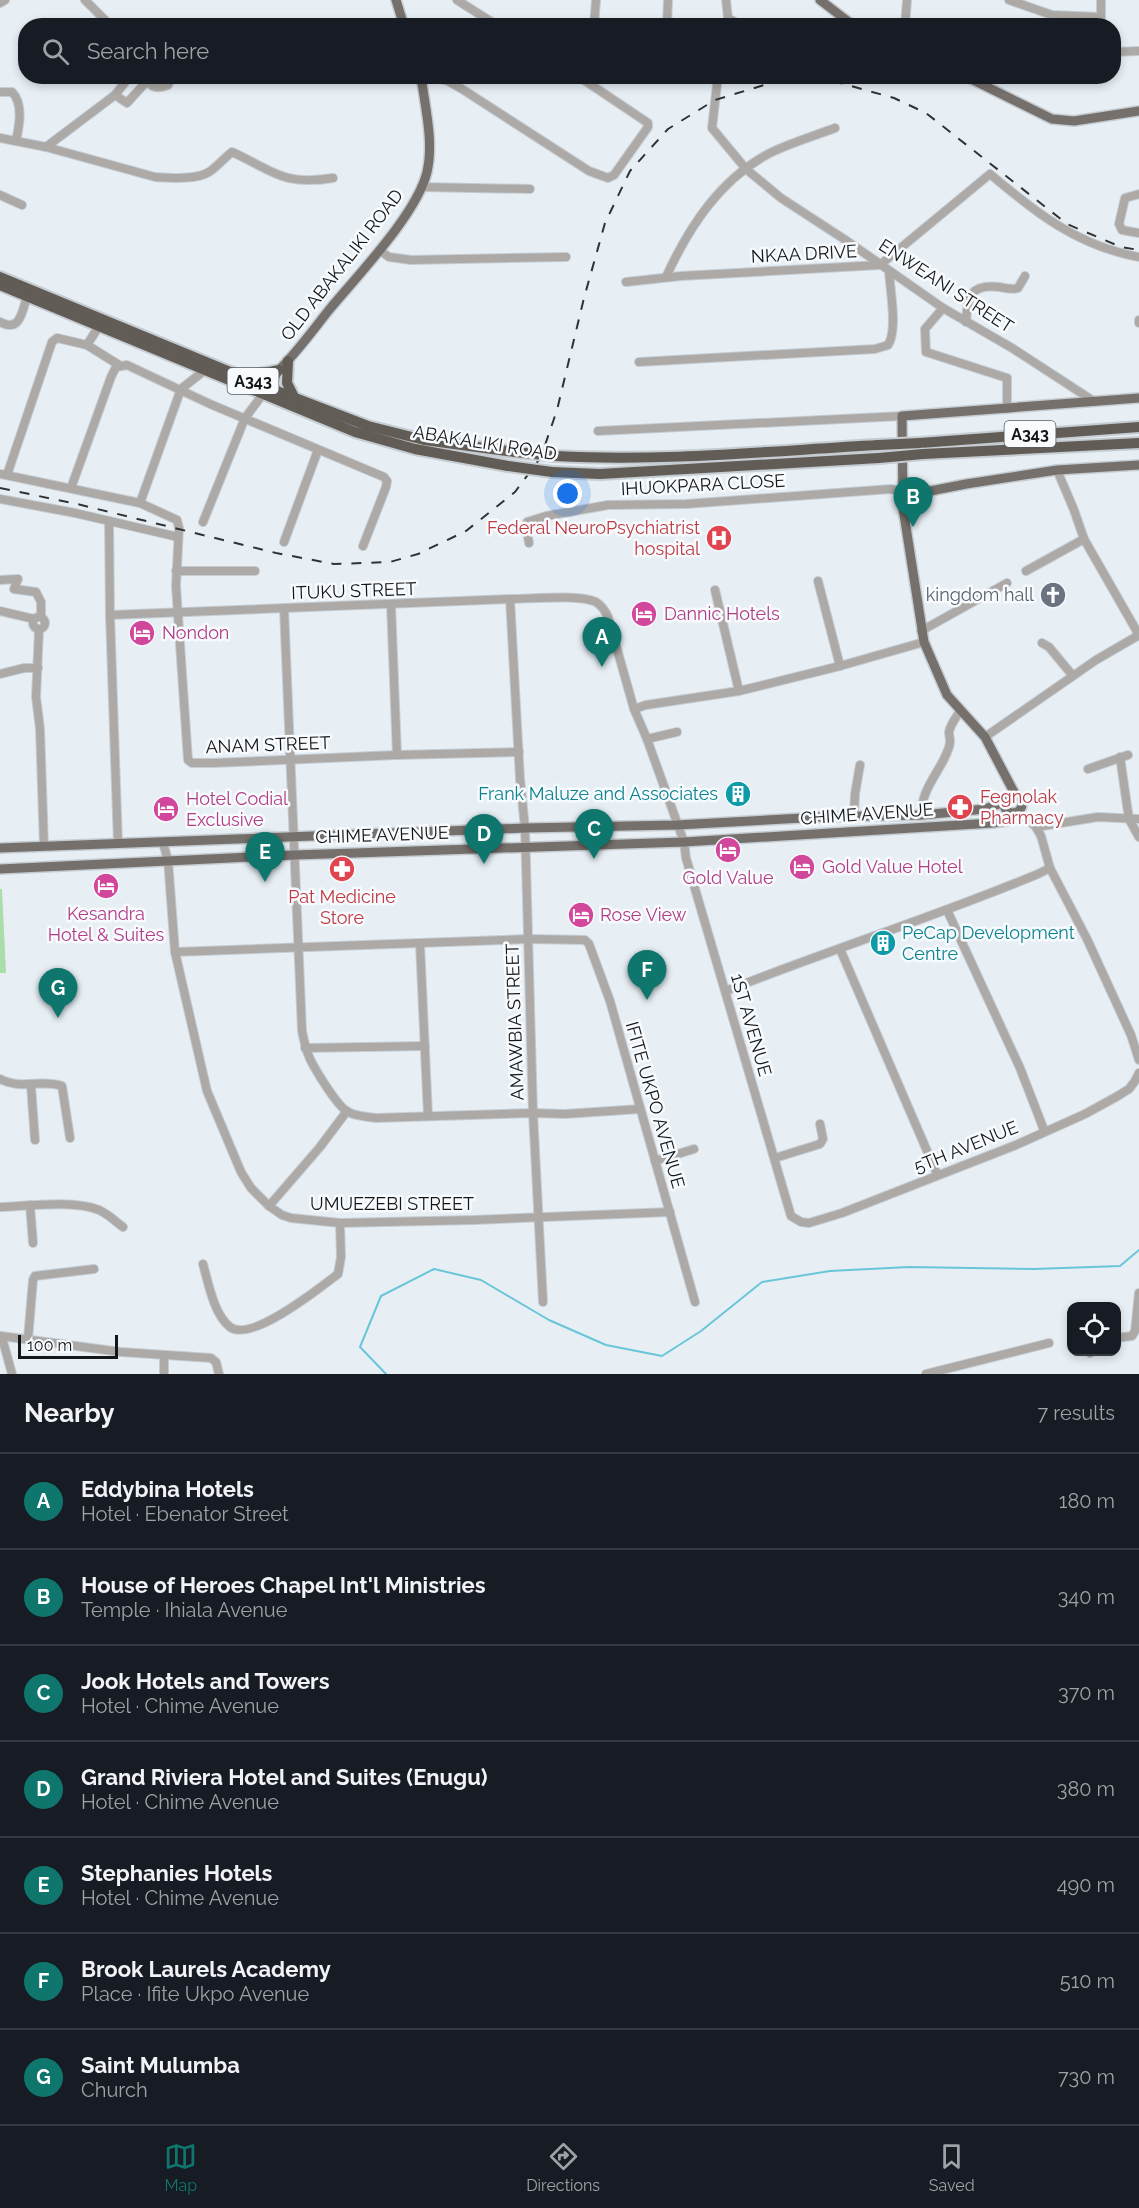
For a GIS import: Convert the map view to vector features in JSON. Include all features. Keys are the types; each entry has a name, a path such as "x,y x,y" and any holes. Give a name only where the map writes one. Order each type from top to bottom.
{"highway":[{"name":"ABAKALIKI ROAD","path":"0,277 244,377 266,391 294,398 351,420 394,434 424,440 515,452 556,456 635,458 920,443 1139,427"},
{"name":"ABAKALIKI ROAD","path":"0,285 205,370 266,391 372,437 415,449 508,466 552,472 600,474 1139,443"},
{"path":"288,361 287,383 294,398"},
{"path":"244,377 279,369"}],"main road":[{"path":"396,0 402,18"},
{"path":"826,2 845,18"},
{"name":"OLD ABAKALIKI ROAD","path":"266,391 279,369 379,250 421,187 427,171 429,142 422,84"},
{"path":"980,84 1052,119 1074,122 1139,111"},
{"path":"1009,799 1021,801 1016,812 1007,811 1009,799 1004,771 985,737 947,695 924,642 903,508 902,416 1139,398"},
{"path":"904,492 925,492 966,483 1057,470 1139,465"},
{"name":"CHIME AVENUE","path":"0,848 922,815 985,809 1009,799"},
{"name":"CHIME AVENUE","path":"0,869 526,846 684,843 993,823 1007,821 1016,812"}],"street":[{"path":"0,3 5,0"},
{"path":"85,0 103,18"},
{"path":"457,0 485,18"},
{"path":"595,18 596,0"},
{"path":"667,18 668,0"},
{"path":"726,0 727,16"},
{"path":"906,18 907,0"},
{"path":"1009,0 1052,15 1075,18"},
{"path":"1101,0 1101,18"},
{"path":"1121,52 1139,51"},
{"path":"46,147 115,95 124,84"},
{"path":"115,95 127,103 143,84"},
{"path":"151,84 160,88 168,84"},
{"path":"453,84 590,171 608,178 614,175 648,128 648,123 590,84"},
{"name":"ENWEANI STREET","path":"716,84 712,128 746,169 781,198 943,308 1012,348 1095,402"},
{"path":"0,92 12,92 17,99 20,118 16,141"},
{"path":"666,277 690,231 727,182 771,152 835,128"},
{"path":"0,138 46,147 155,177 200,175 209,172 232,152 272,174 283,177 300,181 333,178"},
{"name":"NKAA DRIVE","path":"626,282 666,277 880,265 990,174 1035,212 1076,237 1106,250 1139,257"},
{"path":"421,187 530,189"},
{"path":"1139,194 1125,198 1119,224 1122,230 1139,233"},
{"path":"0,195 22,205"},
{"path":"379,250 389,257 411,260 566,257"},
{"path":"639,362 875,349 888,345 891,339 892,324 889,271"},
{"path":"966,321 970,294 974,290 993,287 1012,290 1018,288 1025,276"},
{"path":"0,322 8,327 13,326 18,321 27,297"},
{"path":"943,308 925,329 926,352 1007,378 1007,409"},
{"path":"87,345 99,326"},
{"path":"205,370 181,389 140,503 3,474 52,342 57,338 66,339 87,345 119,365 127,365 181,389 245,418 386,479 386,487 363,546"},
{"path":"71,488 111,377 119,365"},
{"path":"203,522 245,418 266,391"},
{"path":"598,431 902,416"},
{"path":"284,542 318,450"},
{"path":"985,737 1096,660 1139,635 1084,539 1057,470"},
{"name":"IHUOKPARA CLOSE","path":"529,543 527,522 546,516 608,505 686,504 891,489 904,492"},
{"path":"0,498 178,537"},
{"name":"ANAM STREET","path":"140,503 177,519 179,528 176,571 178,612 188,760 192,763 519,752"},
{"path":"109,521 118,844"},
{"path":"1026,571 1084,539"},
{"path":"176,571 255,571"},
{"path":"0,579 18,579 14,589 36,592 41,602 37,618"},
{"path":"818,581 840,666"},
{"path":"921,631 1007,583"},
{"path":"715,590 740,691"},
{"name":"ITUKU STREET","path":"110,615 510,599 573,598 598,603"},
{"name":"AMAWBIA STREET","path":"510,599 526,846 533,1113 543,1302"},
{"name":"1ST AVENUE","path":"598,603 605,609 608,617 634,710 684,843 686,858 791,1216"},
{"path":"391,605 397,755"},
{"path":"284,609 302,1031 305,1048 311,1061 347,1111 376,1118 565,1114 640,1109"},
{"path":"0,611 37,618 44,621 45,626 39,630 36,684 44,846"},
{"path":"634,710 646,705 740,691 924,642"},
{"path":"1042,643 1049,646 1073,676"},
{"path":"0,674 24,668 38,668"},
{"path":"922,815 926,792 933,783 934,773 944,759 950,741 948,735 960,711"},
{"path":"647,740 677,732"},
{"path":"1088,769 1124,756 1129,819 1139,837"},
{"path":"854,816 860,765"},
{"path":"1016,812 1036,827 1041,836 1050,868 1087,939 1131,1035 1139,1060"},
{"path":"1036,827 1072,819 1098,817 1139,819"},
{"name":"UMUEZEBI STREET","path":"163,843 168,860 175,952 207,1091 242,1172 251,1188 269,1206 291,1218 340,1223 670,1212"},
{"path":"726,991 791,965 947,910 1050,868"},
{"path":"947,910 1020,1068 1044,1130"},
{"path":"175,952 528,939"},
{"name":"IFITE UKPO AVENUE","path":"528,939 579,939 589,944 610,1001 695,1302"},
{"path":"420,944 429,1116"},
{"path":"840,949 937,1174"},
{"path":"305,1048 425,1046"},
{"name":"5TH AVENUE","path":"791,1216 801,1222 809,1223 842,1213 1016,1145 1044,1130 1085,1114 1116,1097 1136,1082 1139,1073"},
{"path":"0,1079 9,1083 31,1086 52,1084 62,1086 70,1138"},
{"path":"31,1086 35,1140"},
{"path":"269,1206 320,1147 347,1111"},
{"path":"775,1158 820,1144 823,1139 820,1124"},
{"path":"655,1161 694,1149"},
{"path":"0,1207 52,1204 98,1210 123,1227"},
{"path":"30,1205 33,1243"},
{"path":"203,1264 211,1296 226,1322 235,1329 246,1329 287,1312 338,1274 341,1257 340,1223"},
{"path":"28,1340 35,1276 94,1269"},
{"path":"1121,1337 1132,1336 1136,1331 1139,1293"},
{"path":"12,1374 0,1336 121,1352 211,1358 216,1362 219,1374"},
{"path":"926,1374 1049,1343"},
{"path":"164,1355 164,1374"}],"green space":[{"path":"0,889 2,889 6,973 0,973"}],"waterway":[{"path":"386,1374 360,1347 381,1296 434,1269 481,1280 549,1320 606,1345 662,1356 701,1331 762,1282 830,1271 909,1267 1034,1269 1120,1266 1139,1250"}],"railway":[{"path":"0,488 77,504 276,553 334,564 390,562 418,554 466,531 515,492 541,457 557,410 605,223 630,171 668,129 715,100 767,84"},
{"path":"844,84 894,98 926,113 1067,224 1121,247 1139,250"}],"place":[{"name":"House of Heroes Chapel Int'l Ministries","path":"913,527"},
{"name":"Federal NeuroPsychiatrist hospital","path":"719,538"},
{"name":"kingdom hall","path":"1053,595"},
{"name":"Dannic Hotels","path":"644,614"},
{"name":"Nondon","path":"142,633"},
{"name":"Eddybina Hotels","path":"602,667"},
{"name":"Frank Maluze and Associates","path":"738,794"},
{"name":"Fegnolak Pharmacy","path":"960,807"},
{"name":"Hotel Codial Exclusive","path":"166,809"},
{"name":"Gold Value","path":"728,850"},
{"name":"Jook Hotels and Towers","path":"594,859"},
{"name":"Grand Riviera Hotel and Suites (Enugu)","path":"484,864"},
{"name":"Gold Value Hotel","path":"802,867"},
{"name":"Pat Medicine Store","path":"342,869"},
{"name":"Stephanies Hotels","path":"265,882"},
{"name":"Kesandra Hotel & Suites","path":"106,886"},
{"name":"Rose View","path":"581,915"},
{"name":"PeCap Development Centre","path":"883,943"},
{"name":"Brook Laurels Academy","path":"647,1000"},
{"name":"Saint Mulumba","path":"58,1018"}]}
